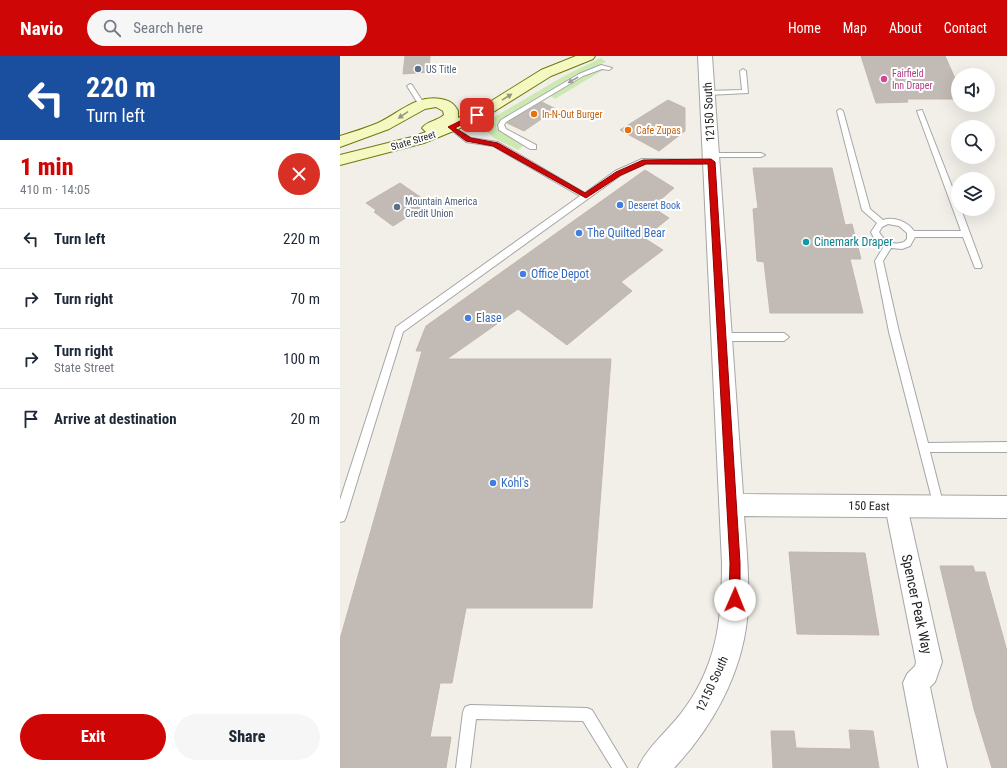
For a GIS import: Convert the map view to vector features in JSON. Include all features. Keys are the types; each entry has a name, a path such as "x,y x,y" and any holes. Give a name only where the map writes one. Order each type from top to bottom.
{"main road":[{"path":"492,91 521,74 557,56"},
{"name":"State Street","path":"340,159 418,140 451,127 485,111 546,73 588,56"},
{"path":"340,142 388,124 422,104 440,104 457,108 448,120 435,126 408,137 340,159"},
{"name":"State Street","path":"340,149 398,131 457,108"}],"street":[{"name":"12150 South","path":"653,768 672,749 700,711 718,677 728,650 732,631 735,590 705,56"},
{"name":"150 East","path":"731,505 1007,507"},
{"name":"Spencer Peak Way","path":"896,506 929,662 926,673 916,683 933,768"}],"lane":[{"path":"533,147 503,130 501,125 503,121 581,75 601,67 609,68"},
{"path":"708,93 746,92 743,71"},
{"path":"410,86 422,104"},
{"path":"840,111 866,210 882,222"},
{"path":"920,111 978,266"},
{"path":"451,127 469,140 495,144 586,196"},
{"path":"340,517 400,330 618,173 645,161 761,155"},
{"path":"888,221 900,223 912,234 912,238 906,245 901,246 889,245 879,240 875,232 878,225 882,222 888,221"},
{"path":"912,234 966,234"},
{"path":"889,245 879,261 894,332 940,507"},
{"path":"721,337 784,337"},
{"path":"924,448 1007,447"},
{"path":"463,768 470,712 587,715 620,768"}],"green space":[{"path":"601,58 606,62 591,68 497,123 496,128 523,146 518,150 494,138 484,129 486,122 564,76"},
{"path":"603,70 555,99 551,96 590,73"}],"building":[{"path":"405,56 430,56 429,72 403,74"},
{"path":"861,56 945,56 951,69 951,99 907,99 908,102 876,103"},
{"path":"668,100 685,108 685,131 659,151 620,130"},
{"name":"In-N-Out Burger","path":"542,102 556,109 524,131 507,123"},
{"name":"Cinemark Draper","path":"753,168 832,168 845,225 852,224 861,259 850,259 863,313 770,313 764,262 757,261 753,209 758,208"},
{"name":"Kohl's","path":"645,170 674,188 652,207 669,218 644,238 663,250 621,282 632,291 567,345 518,309 447,359 611,359 592,608 466,608 452,683 440,683 430,737 451,737 446,768 340,768 340,639 422,351 416,351 426,326"},
{"name":"Mountain America Credit Union","path":"400,183 429,203 393,226 374,212 376,210 366,203"},
{"path":"789,552 865,553 879,635 797,634"},
{"path":"940,566 973,566 975,572 985,572 1007,651 1007,768 992,768 974,709"},
{"path":"849,730 873,731 879,768 773,768 771,731 794,731 796,748 851,749"}],"place":[{"name":"US Title","path":"418,69"},
{"name":"Fairfield Inn Draper","path":"884,79"},
{"name":"In-N-Out Burger","path":"534,114"},
{"name":"Cafe Zupas","path":"628,130"},
{"name":"Deseret Book","path":"620,205"},
{"name":"Mountain America Credit Union","path":"397,207"},
{"name":"The Quilted Bear","path":"579,233"},
{"name":"Cinemark Draper","path":"806,242"},
{"name":"Office Depot","path":"523,274"},
{"name":"Elase","path":"468,318"},
{"name":"Kohl's","path":"493,483"}],"route":[{"path":"477,115 451,127 469,140 495,144 586,196 618,173 645,161 711,162 735,563 735,600"}]}
